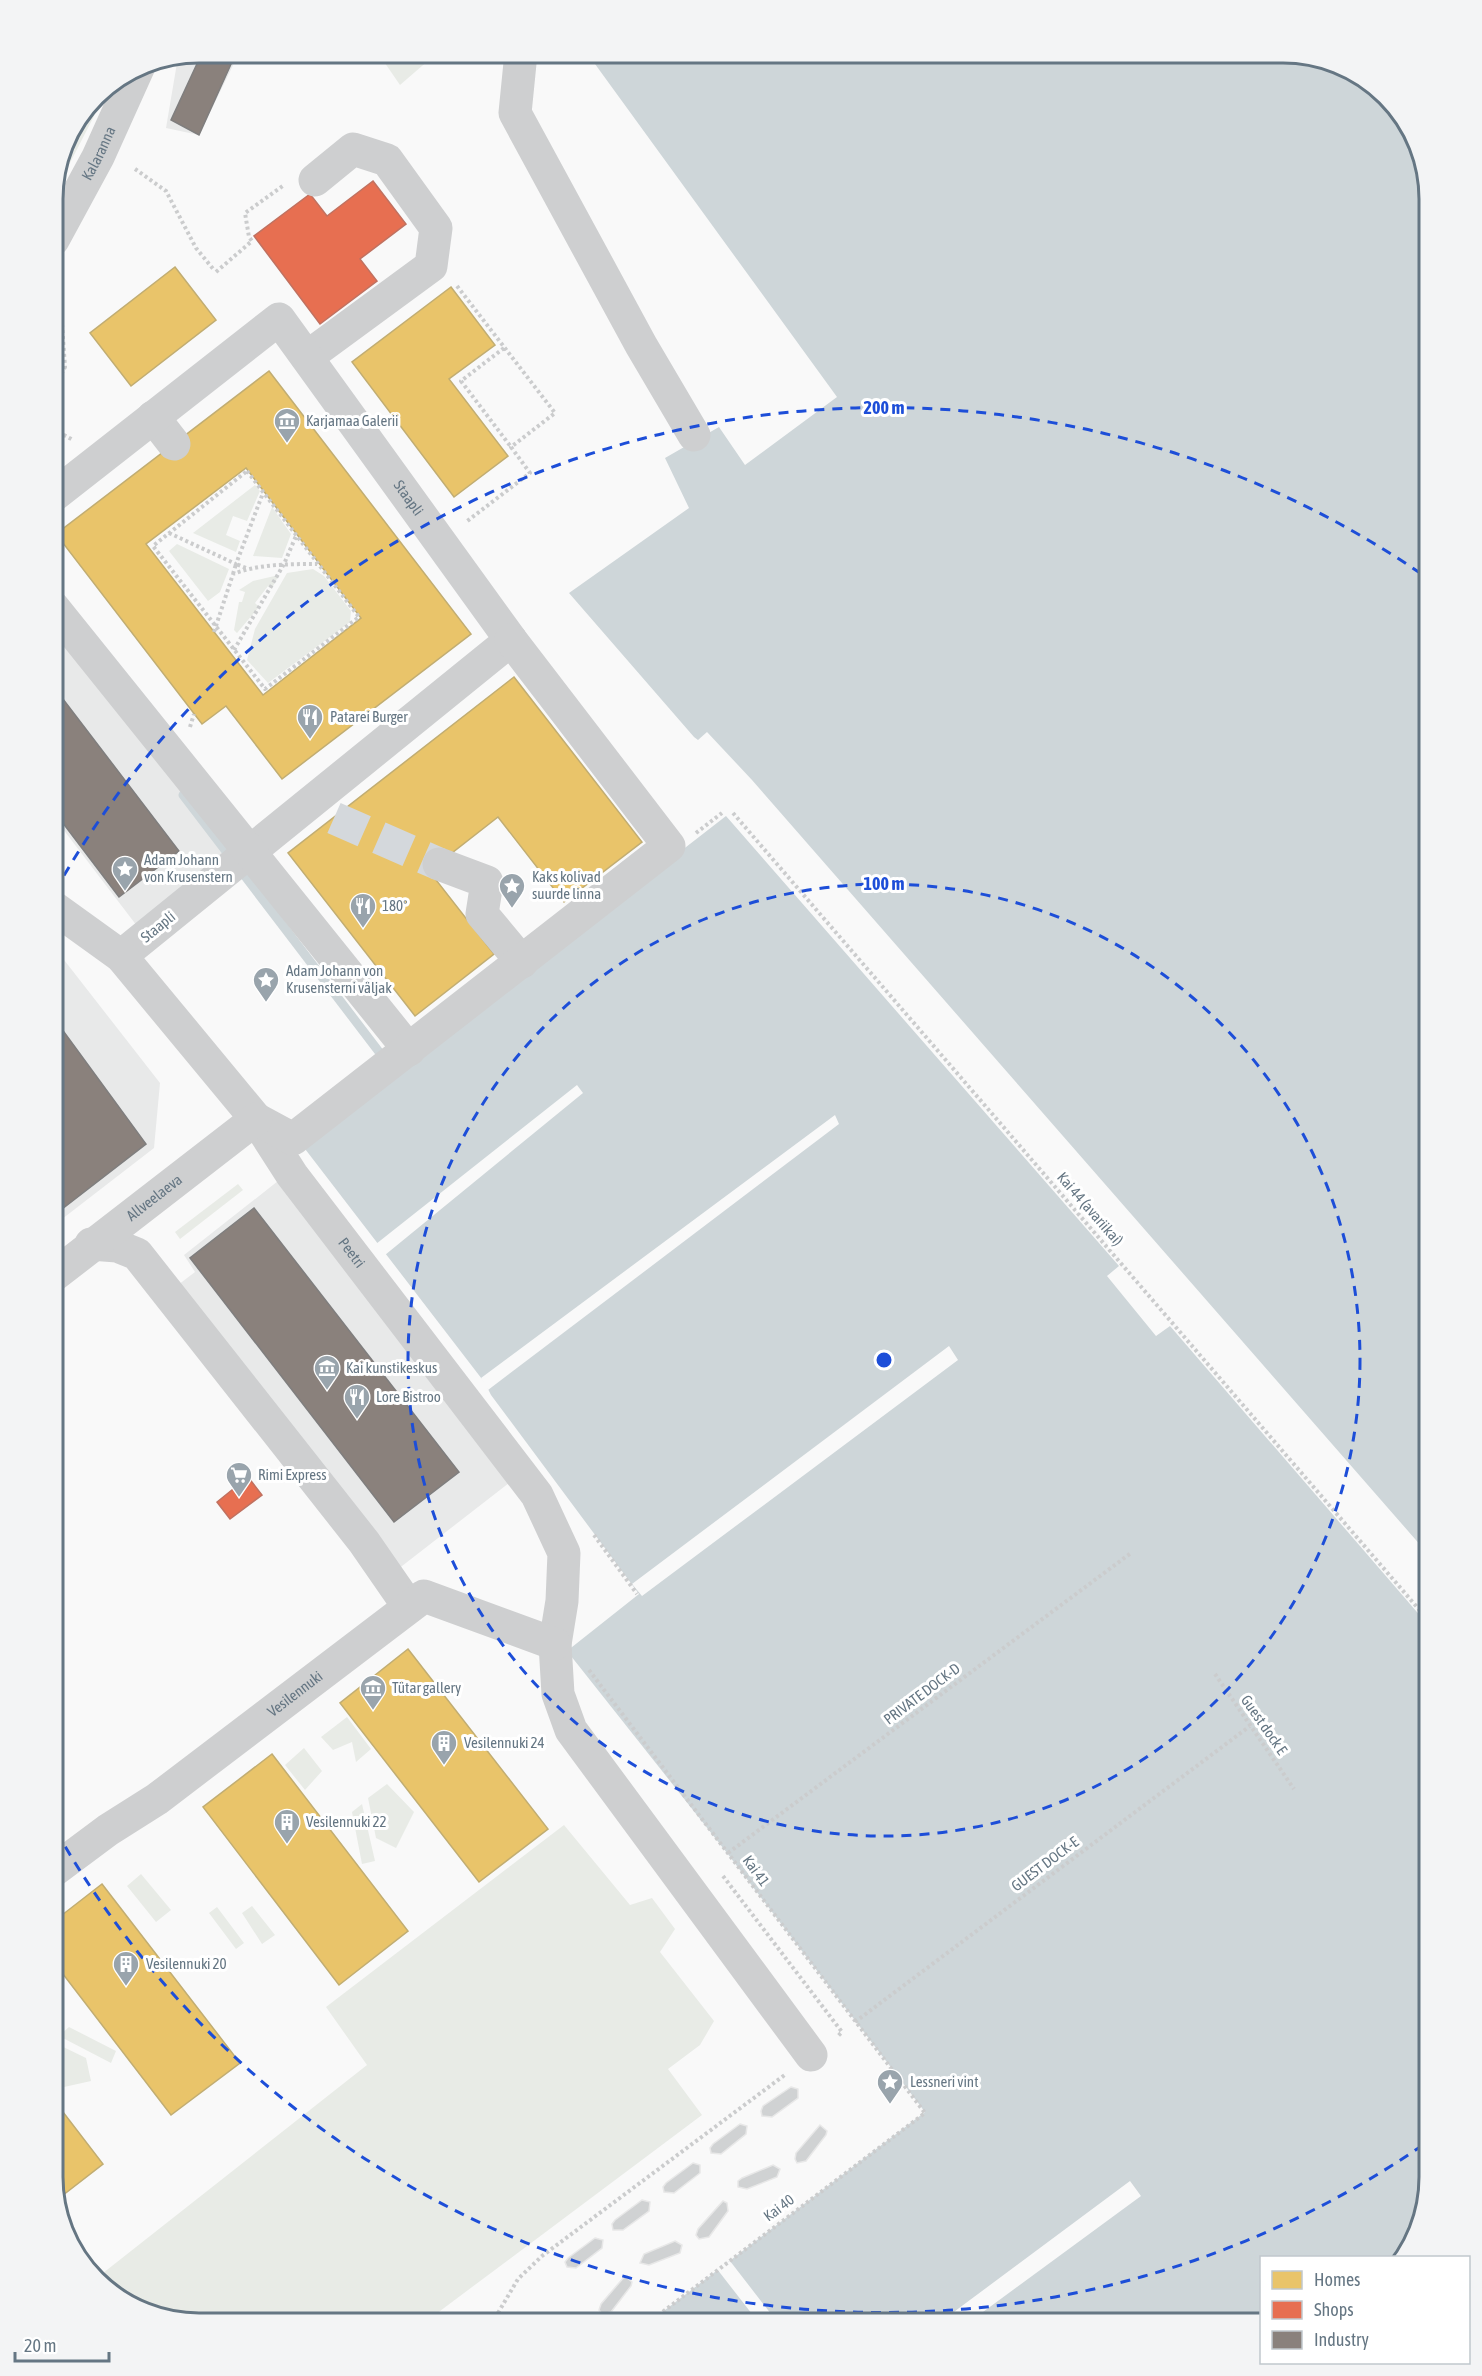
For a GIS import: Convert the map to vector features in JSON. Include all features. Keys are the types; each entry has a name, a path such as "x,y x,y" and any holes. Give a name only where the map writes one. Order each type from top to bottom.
{"street":[{"path":"520,63 514,113 641,345 694,435"},
{"name":"Kalaranna","path":"63,221 98,156 133,80"},
{"path":"315,180 353,149 387,160 436,228 431,266 315,368"},
{"name":"Staapli","path":"63,488 222,366 279,319 511,640 320,812 252,852 121,956"},
{"path":"153,417 174,444"},
{"path":"63,619 409,1050"},
{"path":"256,1119 293,1139 669,846 511,640"},
{"path":"439,864 487,882 482,914 522,962"},
{"name":"Peetri","path":"63,914 121,956 256,1119 292,1175 537,1495 564,1553 562,1601 555,1644 558,1695 571,1730 811,2055"},
{"name":"Allveelaeva","path":"63,1268 256,1119"},
{"path":"91,1244 117,1246 137,1254 363,1542 409,1606"},
{"name":"Vesilennuki","path":"63,1863 108,1830 157,1799 424,1596 555,1644"}],"path":[{"path":"135,169 166,191 196,248 215,271 252,241 249,237 245,213 297,175 309,185 315,180"},
{"path":"451,279 555,413 511,447"},
{"path":"63,338 65,367 63,371"},
{"path":"440,542 530,473 461,381 504,348"},
{"path":"63,434 73,440"},
{"path":"247,471 359,617 265,689 153,546 169,533 247,471"},
{"path":"214,632 263,492"},
{"path":"169,533 246,569"},
{"path":"234,650 284,564 296,535"},
{"path":"233,574 246,569 284,564 318,564"},
{"name":"Kai 44 (avariikai)","path":"733,813 1419,1608"},
{"name":"PRIVATE DOCK-D","path":"728,1853 1131,1553"},
{"name":"Kai 41","path":"584,1662 925,2113"},
{"name":"Guest dock E","path":"1215,1674 1294,1789"},
{"name":"GUEST DOCK-E","path":"855,2022 1250,1726"},
{"path":"498,2313 518,2278 542,2256 811,2055"},
{"name":"Kai 40","path":"661,2313 925,2113"}],"shaded area":[{"path":"234,63 199,135 166,128 177,65"},
{"path":"385,63 425,63 400,85"},
{"path":"594,63 1292,63 1327,70 1359,86 1385,109 1405,139 1412,155 1418,181 1419,199 1419,1544 752,780 707,732 698,740 694,737 569,593 689,508 665,458 719,427 745,465 837,397"},
{"path":"98,108 67,169 73,147 81,131"},
{"path":"255,485 260,491 247,521 233,516 226,535 240,541 236,552 193,533"},
{"path":"272,507 291,534 282,558 253,556"},
{"path":"177,544 229,569 220,592 208,601 169,551"},
{"path":"313,569 324,576 351,611 350,622 268,683 247,660 255,629 287,573"},
{"path":"279,575 272,588 268,586 255,603 259,607 237,633 234,630 239,602 242,602 245,592 239,590 253,581"},
{"path":"63,599 248,841 137,926 63,829"},
{"path":"726,816 1119,1266 1107,1276 1156,1336 1170,1326 1419,1614 1419,2186 1412,2221 1394,2256 1260,2256 1260,2313 661,2313 925,2112 727,1853 567,1651 639,1594 491,1395 485,1383 302,1145"},
{"path":"63,959 160,1083 154,1148 63,1218"},
{"path":"278,1181 509,1483 393,1573 174,1288 195,1272 184,1255"},
{"path":"238,1184 243,1190 180,1239 175,1232"},
{"path":"347,1717 371,1749 356,1762 352,1742 333,1750 321,1737"},
{"path":"304,1748 322,1771 305,1790 285,1765"},
{"path":"387,1784 414,1812 396,1848 376,1838 368,1798"},
{"path":"362,1804 375,1861 362,1864 352,1812"},
{"path":"564,1825 630,1905 652,1898 675,1929 660,1952 714,2021 700,2045 668,2069 702,2115 437,2313 190,2313 155,2306 123,2290 103,2273 367,2065 326,2007"},
{"path":"141,1874 171,1910 156,1922 127,1886"},
{"path":"252,1906 275,1935 262,1944 242,1913"},
{"path":"217,1907 244,1943 236,1949 209,1913"},
{"path":"69,2027 116,2051 111,2063 63,2038 63,2032"},
{"path":"63,2047 86,2058 91,2081 63,2087"}],"pier":[{"path":"577,1085 583,1093 385,1255 376,1244"},
{"path":"835,1115 839,1124 488,1390 481,1378"},
{"path":"949,1346 958,1360 642,1596 632,1584"},
{"path":"1130,2181 1141,2196 982,2313 952,2313"},
{"path":"730,2261 770,2313 751,2313 717,2269"}],"building: Homes":[{"path":"175,267 216,320 131,386 90,333"},
{"path":"451,287 495,345 449,379 508,456 454,497 352,362"},
{"path":"269,371 471,634 282,779 226,706 202,724 63,543 63,529","holes":["246,468 361,618 263,695 146,544"]},
{"path":"514,677 642,842 564,902 498,817 429,871 494,954 415,1016 288,853"},
{"name":"Vesilennuki 24","path":"408,1649 548,1829 479,1882 340,1703"},
{"name":"Vesilennuki 22","path":"272,1754 408,1931 339,1985 203,1807"},
{"name":"Vesilennuki 20","path":"102,1884 240,2063 171,2115 63,1974 63,1914"},
{"path":"63,2112 103,2164 64,2194"}],"building: Shops":[{"path":"373,181 406,224 360,259 377,281 320,324 254,236 310,194 327,216"},
{"name":"Rimi Express","path":"248,1477 262,1495 230,1519 217,1502"}],"building: Industry":[{"path":"197,63 231,63 199,135 171,120"},
{"path":"63,699 179,851 119,897 63,823"},
{"path":"63,1031 146,1144 63,1208"},
{"path":"254,1208 459,1472 394,1522 190,1258"}],"building: Other":[{"path":"791,2087 798,2089 798,2098 772,2117 762,2116 763,2106"},
{"path":"740,2124 747,2126 746,2134 721,2154 711,2153 710,2148 713,2144"},
{"path":"820,2125 827,2131 826,2135 806,2161 797,2163 796,2153"},
{"path":"693,2163 700,2165 700,2173 674,2193 664,2192 663,2187 666,2183"},
{"path":"773,2165 780,2169 777,2177 747,2189 738,2187 738,2181 742,2178"},
{"path":"642,2200 650,2202 649,2211 623,2230 613,2230 612,2224 615,2220"},
{"path":"723,2201 727,2203 728,2211 709,2237 699,2239 696,2235 698,2229"},
{"path":"595,2238 603,2240 602,2248 576,2268 567,2267 565,2262 568,2258"},
{"path":"675,2241 682,2245 680,2253 649,2265 640,2263 644,2254"},
{"path":"625,2276 632,2282 611,2312 601,2313 599,2310 601,2304"}],"waterway":[{"path":"183,795 386,1061"}],"tunnel":[{"path":"334,818 439,864"}],"place":[{"name":"Karjamaa Galerii","path":"287,444"},
{"name":"Patarei Burger","path":"310,740"},
{"name":"Adam Johann von Krusenstern","path":"125,892"},
{"name":"Kaks kolivad suurde linna","path":"512,909"},
{"name":"180°","path":"363,929"},
{"name":"Adam Johann von Krusensterni väljak","path":"266,1003"},
{"name":"Kai kunstikeskus","path":"327,1391"},
{"name":"Lore Bistroo","path":"357,1420"},
{"name":"Rimi Express","path":"239,1498"},
{"name":"Tütar gallery","path":"373,1711"},
{"name":"Vesilennuki 24","path":"444,1766"},
{"name":"Vesilennuki 22","path":"287,1845"},
{"name":"Vesilennuki 20","path":"126,1987"},
{"name":"Lessneri vint","path":"890,2105"}]}
